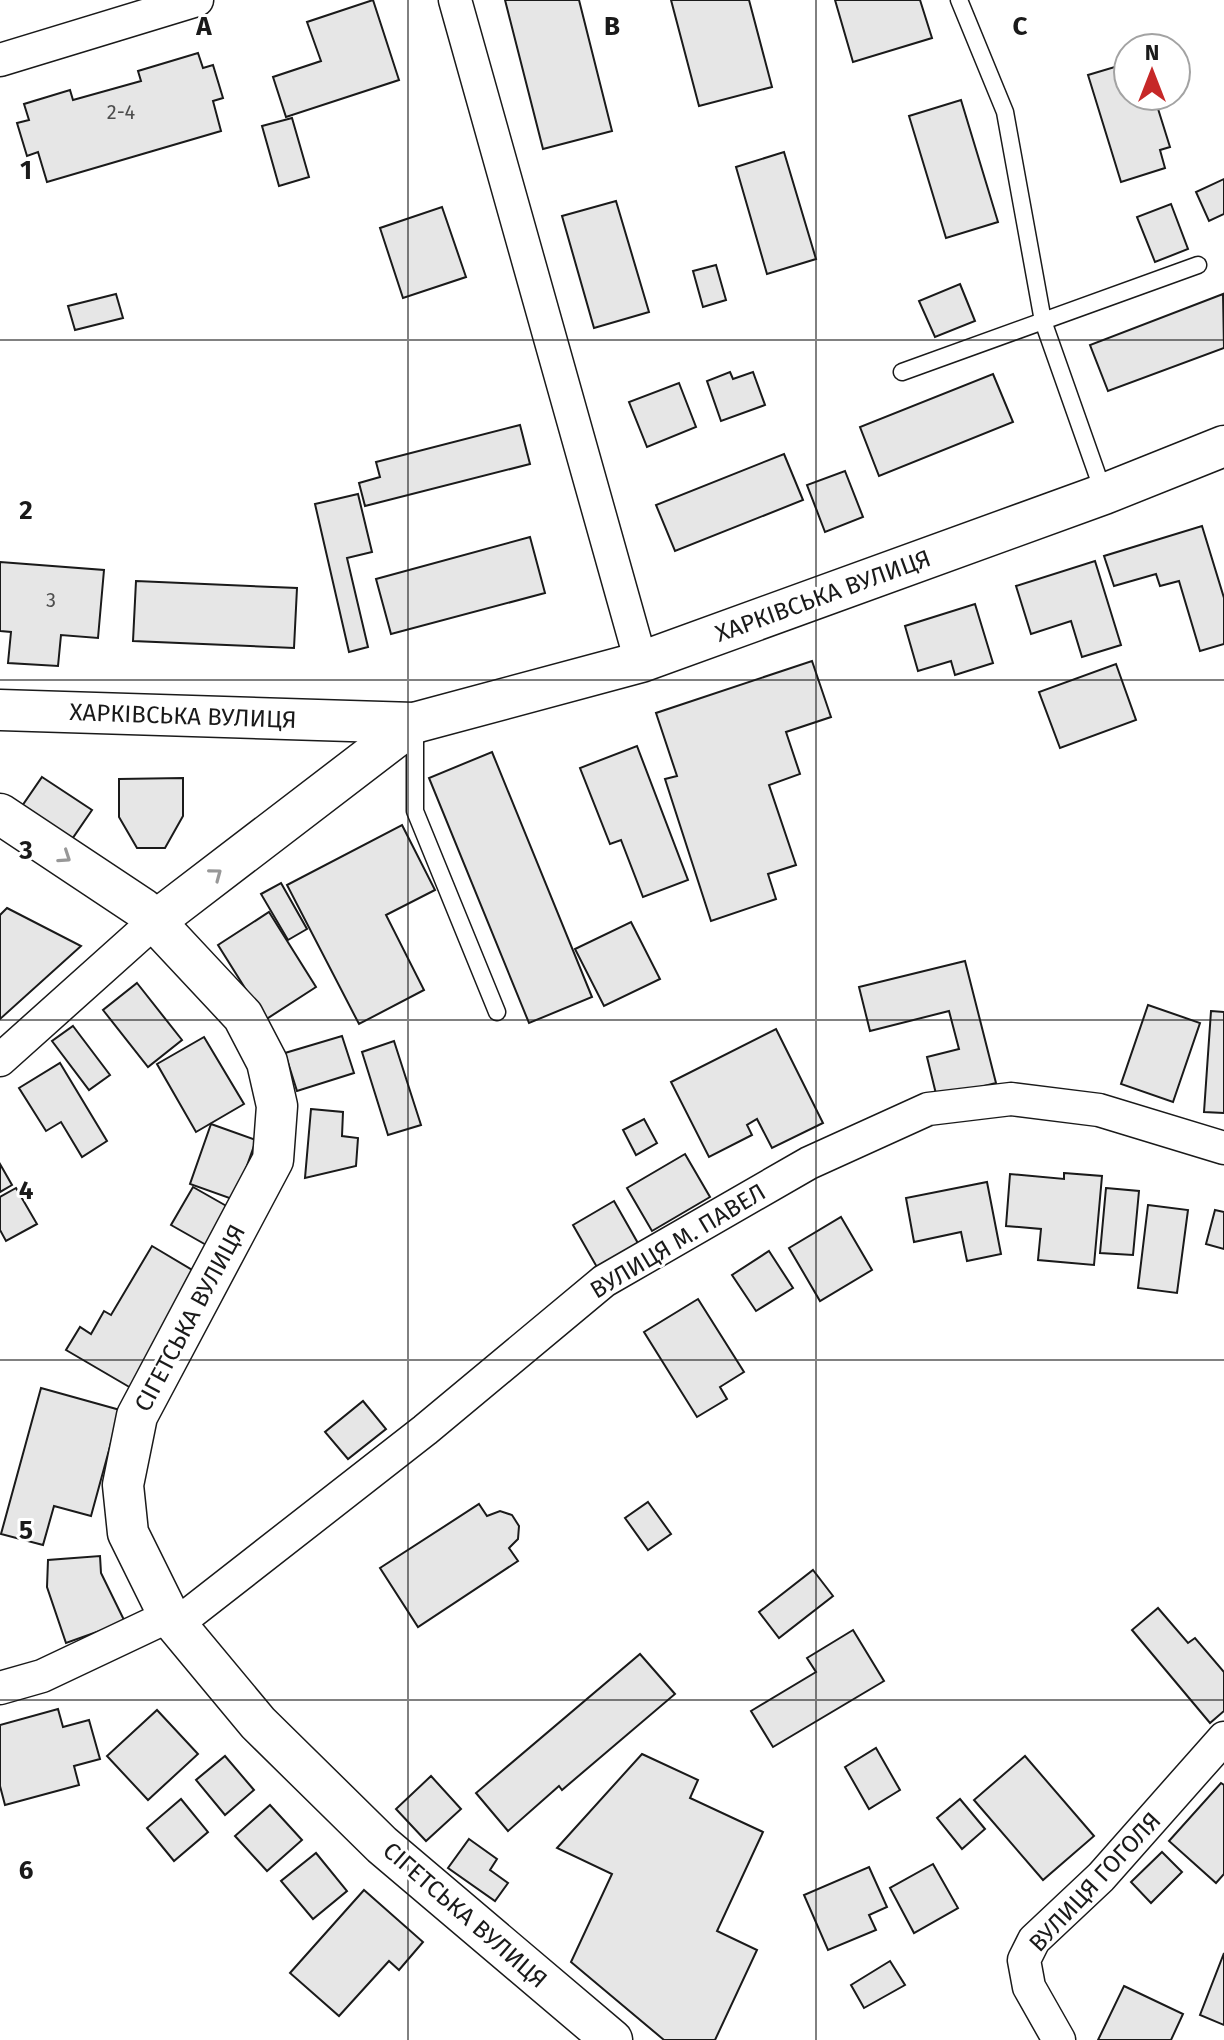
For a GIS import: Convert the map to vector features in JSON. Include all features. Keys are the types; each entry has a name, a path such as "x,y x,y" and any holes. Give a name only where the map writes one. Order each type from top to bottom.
{"street":[{"path":"0,60 197,0"},
{"path":"455,0 641,662"},
{"name":"ХАРКІВСЬКА ВУЛИЦЯ","path":"0,710 414,723 641,662 1104,494 1224,446"},
{"name":"ХАРКІВСЬКА ВУЛИЦЯ","path":"154,922 414,723"},
{"name":"СІГЕТСЬКА ВУЛИЦЯ","path":"0,814 143,909 243,1016 267,1062 277,1106 273,1160 137,1416 131,1443 123,1485 128,1533 171,1621 258,1723 382,1845 612,2040"},
{"path":"0,1060 154,922"},
{"name":"ВУЛИЦЯ М. ПАВЕЛ","path":"0,1688 42,1676 171,1621 425,1430 604,1281 809,1163 928,1109 1011,1099 1099,1110 1224,1148"},
{"name":"ВУЛИЦЯ ГОГОЛЯ","path":"1059,2040 1029,1987 1024,1960 1034,1940 1101,1877 1224,1738"}],"lane":[{"path":"959,0 1005,112 1043,321 1104,494"},
{"path":"902,372 1198,265"},
{"path":"414,723 415,811 497,1012"}],"building":[{"path":"373,0 399,80 286,117 273,77 321,61 307,22"},
{"path":"505,0 579,0 612,131 543,149"},
{"path":"671,0 749,0 772,87 699,106"},
{"path":"835,0 920,0 932,38 853,62"},
{"path":"198,53 203,68 213,65 223,98 213,101 221,131 47,182 38,152 27,156 17,123 29,120 24,104 70,90 73,100 141,81 138,71"},
{"path":"1112,68 1112,112 1159,112 1170,147 1160,150 1165,168 1121,182 1088,75"},
{"path":"961,100 998,222 946,238 909,116"},
{"path":"292,118 309,177 279,186 262,126"},
{"path":"784,152 816,259 767,274 736,167"},
{"path":"1224,179 1224,214 1209,221 1196,192"},
{"path":"616,201 649,312 594,328 562,216"},
{"path":"1171,204 1188,249 1155,262 1137,217"},
{"path":"442,207 466,277 403,298 380,228"},
{"path":"716,265 726,300 703,307 693,271"},
{"path":"960,284 975,321 935,337 919,301"},
{"path":"116,294 123,318 75,330 68,306"},
{"path":"1223,294 1224,348 1108,391 1090,345"},
{"path":"730,372 733,379 753,372 765,405 721,421 707,381"},
{"path":"993,374 1013,422 879,476 860,427"},
{"path":"679,383 696,427 647,447 629,402"},
{"path":"520,425 530,464 365,506 359,483 380,477 376,462"},
{"path":"784,454 803,500 675,551 656,505"},
{"path":"845,471 863,517 825,532 807,485"},
{"path":"358,494 372,552 347,558 368,647 349,652 315,504"},
{"path":"1202,526 1224,598 1224,644 1200,651 1179,581 1160,586 1156,574 1114,586 1104,556"},
{"path":"530,537 545,593 391,634 376,579"},
{"path":"1095,561 1121,645 1082,657 1071,621 1031,634 1016,586"},
{"path":"0,562 104,570 98,638 61,635 58,666 8,663 11,632 0,631"},
{"path":"136,581 297,588 294,648 133,641"},
{"path":"975,604 993,663 955,675 951,661 918,671 905,626"},
{"path":"812,661 831,717 786,732 800,774 769,785 796,865 768,874 776,899 711,921 665,779 677,776 656,713"},
{"path":"1116,664 1136,720 1060,748 1039,692"},
{"path":"637,746 688,880 643,897 621,840 610,844 580,768"},
{"path":"492,752 592,997 529,1023 429,778"},
{"path":"42,777 92,810 70,842 20,809"},
{"path":"183,778 183,816 165,848 137,848 119,817 119,779"},
{"path":"402,825 435,890 386,915 424,990 359,1024 287,885"},
{"path":"281,883 307,929 288,940 261,894"},
{"path":"7,908 81,946 0,1019 0,915"},
{"path":"269,912 316,987 265,1020 218,945"},
{"path":"631,922 660,979 604,1006 575,949"},
{"path":"965,961 996,1083 937,1098 927,1057 959,1049 949,1011 870,1031 859,987"},
{"path":"137,983 182,1040 148,1067 103,1010"},
{"path":"1148,1005 1200,1023 1173,1102 1121,1084"},
{"path":"1211,1011 1224,1012 1224,1113 1204,1112"},
{"path":"73,1026 110,1075 89,1090 52,1041"},
{"path":"776,1029 823,1123 772,1148 757,1119 747,1125 752,1135 709,1157 671,1082"},
{"path":"342,1036 354,1073 297,1091 285,1053"},
{"path":"204,1037 244,1104 196,1132 157,1064"},
{"path":"394,1041 421,1125 388,1135 362,1052"},
{"path":"60,1063 107,1141 82,1157 61,1122 46,1131 19,1088"},
{"path":"311,1109 343,1112 342,1136 358,1138 356,1166 305,1178"},
{"path":"644,1119 657,1143 636,1155 623,1130"},
{"path":"211,1124 256,1140 235,1200 190,1184"},
{"path":"685,1154 710,1197 652,1231 627,1188"},
{"path":"0,1164 12,1185 0,1192"},
{"path":"1064,1173 1102,1176 1094,1265 1038,1260 1041,1229 1006,1226 1010,1174 1064,1179"},
{"path":"987,1182 1001,1254 967,1261 961,1232 914,1242 906,1198"},
{"path":"193,1187 230,1208 208,1246 171,1225"},
{"path":"16,1188 37,1224 6,1241 0,1230 0,1197"},
{"path":"1106,1188 1139,1191 1133,1255 1100,1253"},
{"path":"614,1201 639,1245 598,1269 573,1225"},
{"path":"1148,1205 1188,1210 1177,1293 1138,1288"},
{"path":"1215,1210 1224,1212 1224,1249 1206,1244"},
{"path":"841,1217 872,1270 820,1301 789,1248"},
{"path":"152,1246 199,1274 131,1388 66,1350 80,1327 91,1334 104,1311 111,1315"},
{"path":"769,1251 793,1288 756,1311 732,1275"},
{"path":"698,1299 744,1372 720,1387 727,1399 697,1417 644,1332"},
{"path":"41,1388 120,1410 91,1516 54,1506 43,1545 1,1534"},
{"path":"363,1401 386,1429 348,1459 325,1432"},
{"path":"648,1502 671,1534 648,1550 625,1518"},
{"path":"479,1504 487,1516 500,1511 512,1515 519,1526 518,1539 509,1548 518,1561 418,1627 380,1568"},
{"path":"100,1556 101,1573 125,1622 66,1643 47,1587 48,1560"},
{"path":"813,1570 833,1596 779,1638 759,1612"},
{"path":"1158,1608 1188,1643 1195,1638 1224,1672 1224,1711 1210,1723 1132,1630"},
{"path":"853,1630 884,1681 773,1747 751,1711 816,1672 807,1658"},
{"path":"640,1654 675,1694 562,1790 559,1786 508,1831 476,1793"},
{"path":"58,1709 63,1727 89,1720 100,1759 74,1766 79,1785 5,1805 0,1786 0,1725"},
{"path":"157,1710 198,1754 148,1800 107,1756"},
{"path":"876,1748 900,1790 869,1809 845,1767"},
{"path":"642,1754 698,1780 690,1798 763,1832 717,1931 757,1950 715,2040 664,2040 571,1962 612,1874 557,1848"},
{"path":"225,1756 254,1790 225,1815 196,1780"},
{"path":"1025,1756 1094,1836 1043,1880 974,1800"},
{"path":"431,1776 461,1809 426,1841 396,1809"},
{"path":"1221,1783 1224,1785 1224,1874 1216,1883 1169,1841"},
{"path":"181,1799 208,1832 174,1861 147,1828"},
{"path":"960,1799 985,1829 962,1849 937,1818"},
{"path":"270,1805 302,1840 267,1871 235,1836"},
{"path":"469,1839 497,1859 490,1870 508,1883 495,1901 448,1868"},
{"path":"1162,1852 1182,1872 1151,1903 1131,1882"},
{"path":"316,1853 347,1891 313,1919 281,1881"},
{"path":"933,1864 958,1908 914,1933 890,1888"},
{"path":"869,1867 887,1907 869,1915 876,1930 828,1950 804,1895"},
{"path":"364,1890 423,1942 399,1970 389,1961 339,2016 290,1973"},
{"path":"1224,1953 1224,2025 1200,2015"},
{"path":"890,1961 905,1985 864,2008 851,1985"},
{"path":"1124,1986 1183,2014 1171,2040 1098,2040"}]}
